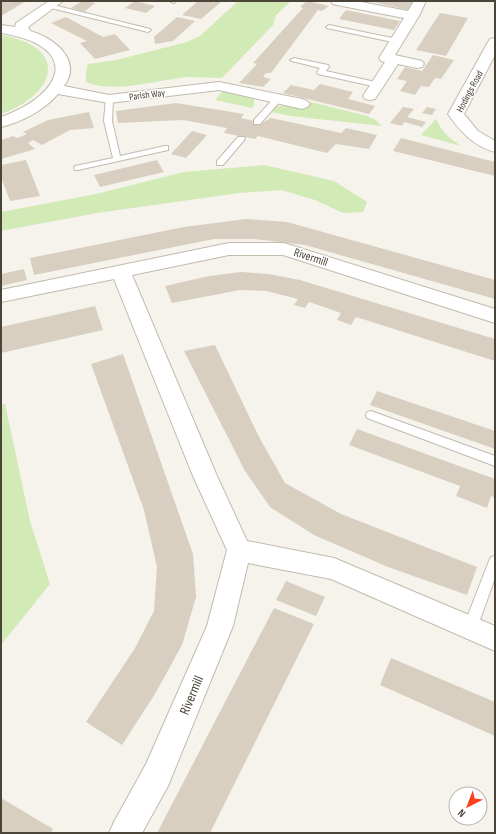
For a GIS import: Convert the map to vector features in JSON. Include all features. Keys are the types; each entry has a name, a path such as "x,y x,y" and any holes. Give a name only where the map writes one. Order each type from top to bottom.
{"street":[{"path":"336,1 412,16"},
{"path":"417,64 386,58 420,2"},
{"path":"24,33 22,26 53,4"},
{"path":"1,29 24,33 40,39 50,46 60,57 63,68 61,80 55,89 39,104 1,122"},
{"name":"Hodings Road","path":"495,42 456,114 468,132 485,143 495,147"},
{"path":"374,91 394,59"},
{"name":"Parish Way","path":"55,89 109,99 219,86 302,104"},
{"name":"Rivermill","path":"1,296 229,249 284,249 495,316"},
{"path":"121,272 204,476 239,550 334,569 495,639"},
{"name":"Rivermill","path":"125,833 157,775 220,626 239,550"}],"lane":[{"path":"53,4 148,30"},
{"path":"329,27 397,41"},
{"path":"294,60 325,67 321,72 374,91"},
{"path":"109,99 108,121 117,159"},
{"path":"257,122 278,99"},
{"path":"220,163 241,139"},
{"path":"78,168 165,148"},
{"path":"370,415 495,461"},
{"path":"470,628 495,561"}],"green space":[{"path":"238,1 291,1 276,15 273,25 222,78 187,77 136,85 110,87 86,82 88,64 116,60 187,42 200,36"},
{"path":"1,35 23,41 38,50 46,60 48,72 44,83 34,95 20,105 1,114"},
{"path":"223,91 254,98 254,106 252,108 215,100"},
{"path":"311,102 367,116 376,120 382,126 290,116 267,111 281,106 306,109"},
{"path":"436,119 446,134 461,146 421,135"},
{"path":"264,165 334,181 367,202 363,212 343,213 315,200 281,190 239,193 97,213 1,231 1,212 96,194 184,172"},
{"path":"1,404 5,404 30,521 50,584 1,645"}],"building":[{"path":"1,1 16,2 26,1 1,16"},
{"path":"82,1 95,3 84,12 71,8"},
{"path":"135,1 155,6 146,13 125,8"},
{"path":"198,1 222,1 201,19 182,15"},
{"path":"307,1 329,6 322,11 318,10 271,73 266,73 263,77 271,79 263,87 239,83 257,64 253,63 303,8 300,7"},
{"path":"369,1 407,1 418,3 412,11"},
{"path":"346,10 400,21 394,30 339,19"},
{"path":"440,13 468,18 446,56 416,50"},
{"path":"66,17 103,37 115,34 130,50 95,59 80,43 87,41 51,23"},
{"path":"177,17 195,21 173,41 155,44 154,37"},
{"path":"433,55 454,60 441,79 435,78 429,87 421,86 415,95 400,91 407,81 397,79 405,67 422,71"},
{"path":"320,84 353,92 348,99 375,106 369,114 283,93 291,85 314,90"},
{"path":"176,103 244,114 241,118 262,123 271,118 341,133 346,128 377,135 369,149 336,144 327,153 258,136 255,139 224,133 227,128 183,120 118,123 116,111"},
{"path":"403,107 414,109 407,117 426,122 422,127 404,122 402,126 390,123"},
{"path":"427,107 436,109 432,115 422,113"},
{"path":"89,112 94,128 70,130 42,145 33,140 28,143 35,149 1,159 1,140 13,136 17,138 27,134 23,132 48,120"},
{"path":"192,131 207,135 186,158 171,154"},
{"path":"401,138 495,162 495,176 393,151"},
{"path":"26,160 40,196 10,201 1,177 1,165"},
{"path":"157,160 164,172 100,187 94,175"},
{"path":"246,219 287,222 495,280 495,299 305,245 253,239 214,239 34,275 30,258 184,227"},
{"path":"24,269 27,280 1,286 1,274"},
{"path":"241,272 269,274 300,280 495,339 495,361 356,317 351,325 337,320 341,313 309,302 305,308 294,305 298,299 266,291 240,290 172,303 165,286 209,276"},
{"path":"95,306 103,330 1,353 1,327"},
{"path":"215,345 259,437 285,483 341,514 477,567 467,595 388,567 314,535 270,507 245,471 184,351"},
{"path":"123,354 193,554 196,597 182,645 155,694 122,745 86,722 135,648 154,611 157,567 144,510 91,364"},
{"path":"377,391 495,431 495,449 370,405"},
{"path":"357,429 495,479 495,498 491,496 487,508 456,496 460,486 349,445"},
{"path":"286,581 325,597 316,616 276,600"},
{"path":"274,608 314,624 210,833 157,833"},
{"path":"391,658 495,702 495,736 380,685"},
{"path":"1,798 53,829 51,833 1,833"}]}
